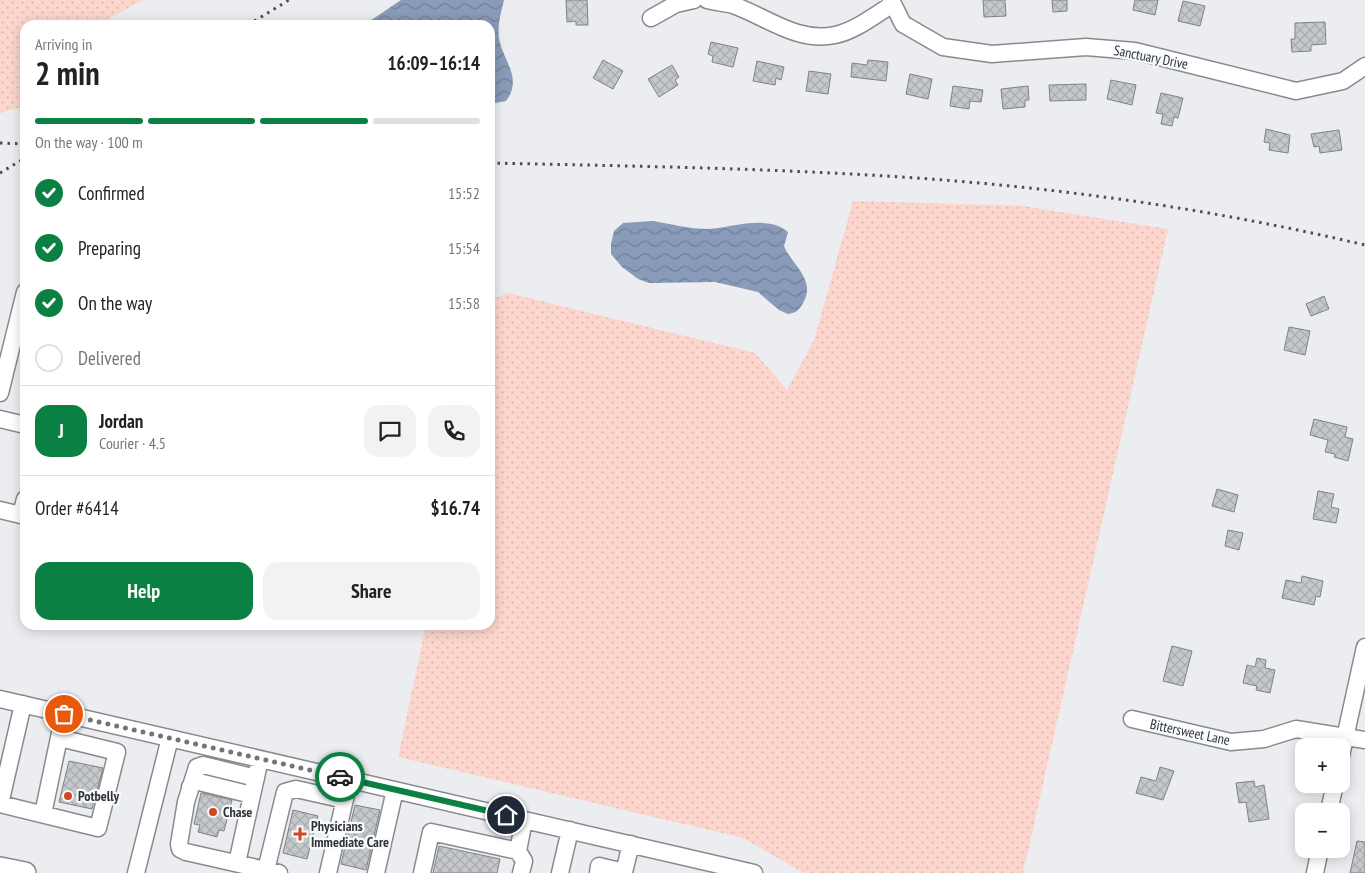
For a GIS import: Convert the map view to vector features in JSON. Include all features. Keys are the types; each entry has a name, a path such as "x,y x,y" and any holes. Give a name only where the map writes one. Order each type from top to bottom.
{"main road":[{"path":"0,868 25,873"}],"street":[{"path":"650,18 676,4 694,0"},
{"path":"707,0 734,5 770,24 812,37 836,35 866,21 892,2"},
{"name":"Sanctuary Drive","path":"892,2 903,24 943,47 992,54 1086,47 1135,51 1296,91 1344,81 1365,66"},
{"path":"0,391 20,312"},
{"path":"0,418 20,424"},
{"path":"0,510 20,514"},
{"path":"1345,738 1365,647"},
{"path":"0,699 631,844 712,868 754,873"},
{"path":"23,704 0,804 98,828 117,752 60,738"},
{"path":"42,814 64,714"},
{"name":"Bittersweet Lane","path":"1132,719 1231,742 1264,739 1296,729 1346,735 1365,740"},
{"path":"136,873 170,738"},
{"path":"237,864 260,759"},
{"path":"253,789 203,765 197,767 191,784 179,844 180,849 273,872 285,792 296,789 345,800"},
{"path":"328,873 350,780"},
{"path":"191,784 195,788 253,789"},
{"path":"376,873 395,790"},
{"path":"521,873 524,861 518,851 524,820"},
{"path":"560,873 570,830"},
{"path":"422,873 431,832 518,851"},
{"path":"598,873 599,866 624,872 631,844"},
{"path":"1315,873 1318,858"}],"shaded area":[{"path":"0,0 143,0 106,20 20,20 20,107 0,113"},
{"path":"853,201 1023,206 1168,229 1023,873 804,873 743,838 398,757 425,630 495,630 495,298 508,293 755,353 787,390 814,340"}],"water":[{"path":"401,0 504,0 499,21 499,38 513,79 511,93 506,101 495,103 495,20 371,20"},
{"path":"653,221 701,229 749,223 770,224 780,227 788,232 784,246 805,280 807,287 802,305 795,312 788,314 779,310 758,292 715,282 649,283 638,279 622,267 611,254 614,231 623,223"}],"building":[{"path":"566,0 587,0 588,25 576,25 576,21 567,22"},
{"path":"983,0 1005,0 1006,16 984,17"},
{"path":"1052,0 1067,0 1067,11 1053,12"},
{"path":"1135,0 1158,0 1155,15 1133,10"},
{"path":"1183,1 1205,6 1200,26 1178,21"},
{"path":"1325,22 1326,44 1311,45 1311,51 1292,52 1291,39 1295,39 1295,23"},
{"path":"711,42 738,48 733,67 712,62 713,56 708,54"},
{"path":"603,60 623,71 613,89 593,78"},
{"path":"868,60 888,62 886,81 851,77 852,63 867,65"},
{"path":"757,61 784,67 781,80 776,78 775,85 753,81"},
{"path":"672,65 679,77 675,80 678,85 659,97 648,79"},
{"path":"809,71 831,74 828,94 806,91"},
{"path":"910,74 932,79 928,99 906,94"},
{"path":"1111,80 1136,85 1132,105 1107,99"},
{"path":"1086,84 1086,100 1050,101 1049,85"},
{"path":"953,86 983,90 981,102 970,101 969,109 950,106"},
{"path":"1028,86 1029,100 1025,100 1025,107 1003,109 1001,89"},
{"path":"1161,93 1183,98 1178,118 1174,117 1172,126 1161,124 1163,114 1156,113"},
{"path":"1266,129 1290,135 1288,153 1269,150 1270,143 1264,142"},
{"path":"1339,130 1342,150 1320,153 1319,146 1314,147 1311,134"},
{"path":"1324,296 1329,309 1311,316 1306,304"},
{"path":"1289,327 1310,331 1305,355 1284,350"},
{"path":"1314,419 1347,427 1345,437 1353,439 1348,461 1334,457 1335,454 1325,452 1328,440 1310,435"},
{"path":"1217,489 1238,495 1234,512 1212,506"},
{"path":"1318,491 1334,494 1331,507 1339,509 1336,523 1313,519"},
{"path":"1228,530 1243,533 1239,550 1225,546"},
{"path":"1302,576 1323,581 1320,597 1316,596 1314,605 1282,598 1286,580 1301,583"},
{"path":"1172,646 1192,651 1183,686 1163,681"},
{"path":"1257,658 1266,660 1265,668 1275,670 1270,693 1256,690 1257,686 1243,683 1247,665 1255,667"},
{"path":"69,761 103,768 92,809 59,802"},
{"path":"1160,767 1174,771 1163,800 1136,793 1141,777 1156,781"},
{"path":"1254,781 1255,787 1264,785 1269,819 1249,822 1246,802 1239,803 1236,783"},
{"name":"Chase","path":"201,793 232,800 224,831 219,830 217,837 198,832 200,825 194,824"},
{"path":"355,805 380,810 366,870 341,864"},
{"name":"Physicians Immediate Care","path":"293,810 318,816 307,859 283,853"},
{"path":"1357,841 1365,842 1365,873 1350,873"},
{"path":"439,846 500,859 497,873 433,873"}],"railway":[{"path":"256,20 289,0"},
{"path":"0,143 20,144"},
{"path":"0,173 20,161"},
{"path":"495,163 799,171 959,181 1076,193 1193,210 1365,245"}],"way so far":[{"path":"64,714 340,777"}],"place":[{"name":"Potbelly","path":"68,796"},
{"name":"Chase","path":"213,812"},
{"name":"Physicians Immediate Care","path":"300,834"}],"route":[{"path":"340,777 506,815"}]}
